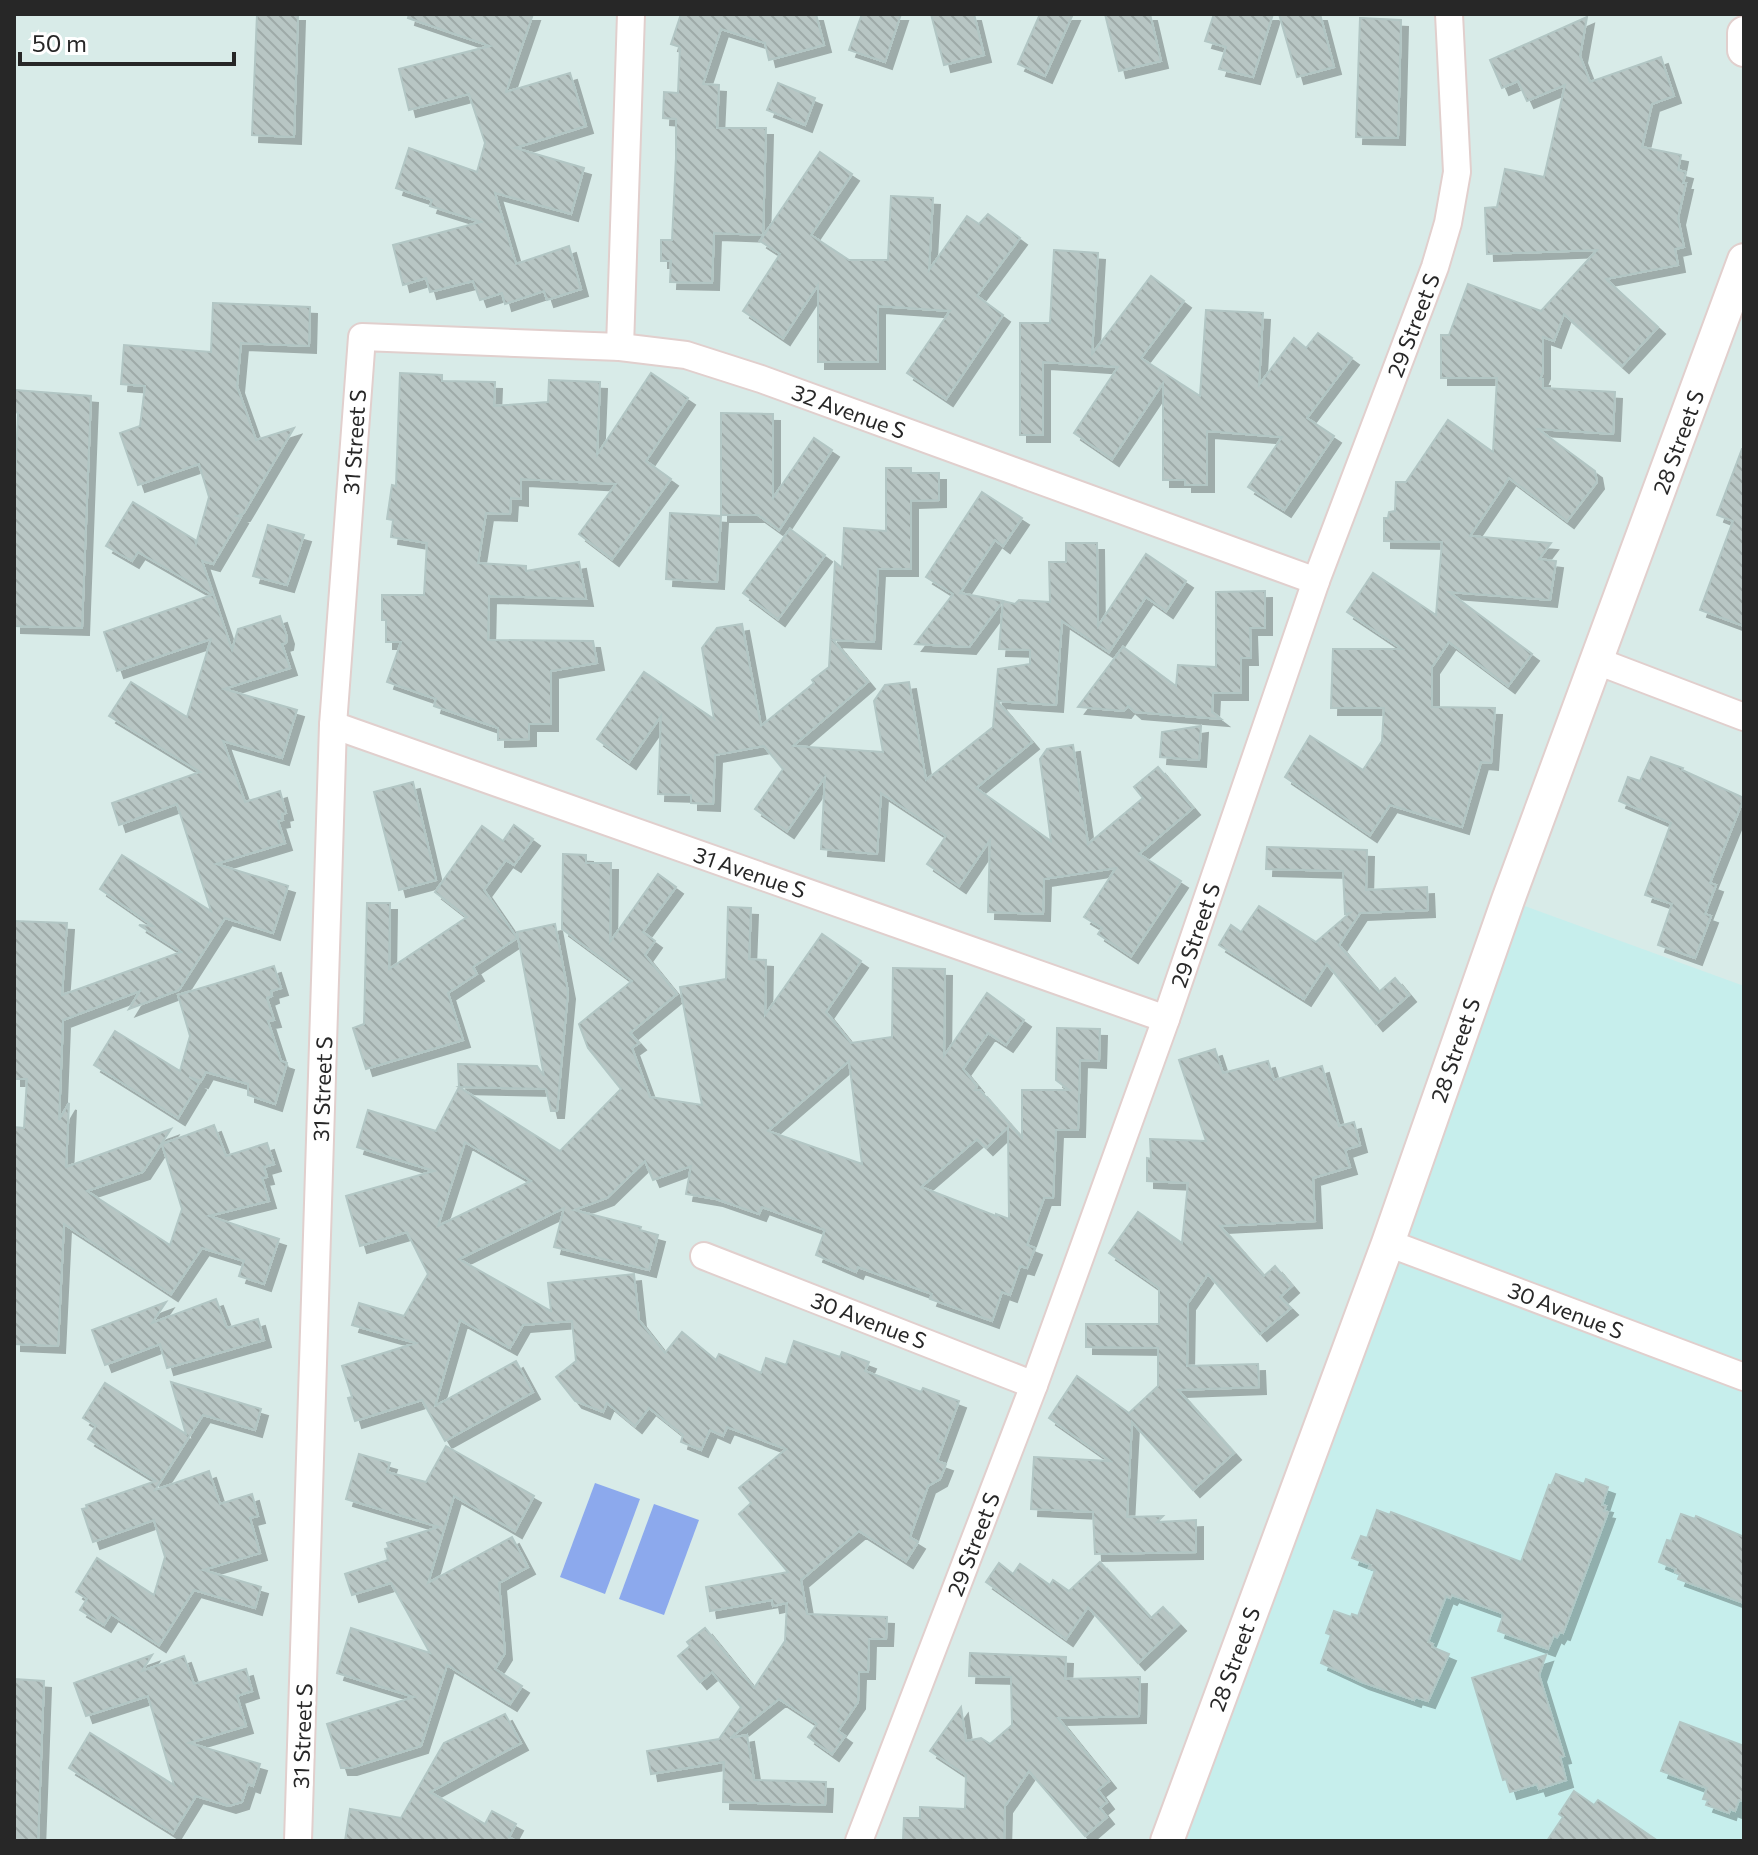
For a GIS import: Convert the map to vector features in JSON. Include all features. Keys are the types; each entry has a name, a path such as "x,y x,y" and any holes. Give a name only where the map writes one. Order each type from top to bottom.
{"street":[{"path":"620,347 631,14"},
{"name":"29 Street S","path":"859,1841 1034,1385 1166,1019 1316,581 1435,267 1448,223 1457,172 1449,14"},
{"path":"1744,33 1744,50"},
{"name":"28 Street S","path":"1167,1841 1388,1243 1508,900 1744,265"},
{"name":"32 Avenue S","path":"362,337 620,347 686,355 761,379 1316,581"},
{"name":"31 Street S","path":"298,1841 333,725 362,337"},
{"path":"1597,661 1744,717"},
{"name":"31 Avenue S","path":"333,725 1166,1019"},
{"name":"30 Avenue S","path":"1388,1243 1744,1377"},
{"name":"30 Avenue S","path":"704,1256 1034,1385"}],"shaded area":[{"path":"1508,900 1744,986 1744,1841 1167,1841"},
{"path":"595,1483 640,1499 605,1594 560,1577"},
{"path":"654,1504 699,1520 664,1615 619,1599"}],"building":[{"path":"257,14 298,14 294,137 252,135"},
{"path":"409,14 533,14 506,92 570,73 586,126 515,148 584,168 571,214 495,193 516,264 569,246 581,289 547,300 544,291 505,304 502,293 480,300 473,281 430,292 426,278 403,285 393,245 481,222 430,206 432,200 396,188 409,148 477,172 485,143 469,94 409,110 399,69 490,46 408,18"},
{"path":"681,14 816,14 824,45 769,60 765,43 721,29 703,84 719,85 717,128 766,128 763,235 714,233 712,283 670,282 671,261 661,261 661,240 672,240 676,158 676,119 663,118 664,92 678,93 680,47 671,44"},
{"path":"862,14 901,14 885,62 849,50"},
{"path":"931,14 974,14 984,55 944,65"},
{"path":"1040,14 1073,14 1045,76 1018,64"},
{"path":"1105,14 1150,14 1161,61 1119,71"},
{"path":"1214,14 1273,14 1253,77 1219,69 1226,47 1205,41"},
{"path":"1279,14 1320,14 1334,67 1297,77"},
{"path":"1587,17 1580,56 1590,82 1661,57 1674,96 1652,104 1642,147 1681,155 1678,170 1686,172 1683,183 1686,183 1678,218 1684,247 1675,249 1678,265 1606,279 1658,327 1622,366 1564,314 1554,341 1543,337 1543,372 1540,379 1543,379 1543,388 1615,392 1613,434 1538,429 1595,471 1597,482 1567,521 1509,478 1470,536 1551,543 1539,559 1556,561 1550,600 1449,592 1532,654 1508,686 1449,642 1432,667 1432,707 1495,708 1491,763 1481,762 1462,827 1390,805 1370,835 1285,777 1310,736 1363,770 1382,741 1384,708 1331,708 1333,649 1402,649 1347,612 1373,573 1436,615 1442,542 1384,541 1384,518 1395,511 1396,482 1406,482 1448,420 1493,452 1497,378 1441,378 1441,335 1449,335 1468,284 1541,311 1597,250 1487,254 1485,208 1497,207 1505,169 1544,177 1565,85 1527,101 1518,81 1502,88 1490,60"},
{"path":"1360,18 1401,20 1398,138 1356,137"},
{"path":"778,83 815,98 805,125 767,110"},
{"path":"820,152 852,174 811,235 849,260 888,260 891,196 933,198 929,270 967,216 979,224 988,214 1020,238 977,296 1003,315 946,399 907,373 950,311 878,306 878,362 818,362 818,285 783,338 743,311 780,254 760,241"},
{"path":"1054,250 1098,253 1092,354 1151,276 1184,301 1141,358 1200,396 1206,310 1263,313 1259,385 1294,338 1306,348 1318,333 1352,358 1307,418 1334,436 1284,510 1248,487 1282,437 1207,431 1207,485 1185,485 1185,480 1163,480 1163,383 1112,459 1074,433 1118,367 1043,362 1043,435 1020,435 1020,323 1050,323"},
{"path":"213,303 310,307 309,346 241,343 237,386 256,440 294,428 243,514 237,516 241,517 213,564 202,561 232,650 238,629 280,616 287,637 286,643 282,644 290,668 224,689 297,710 282,758 223,741 245,802 280,791 286,813 282,814 283,820 278,821 285,843 216,864 288,886 273,933 225,918 179,990 129,1009 140,991 63,1020 59,1120 69,1103 66,1167 171,1129 143,1172 87,1191 170,1245 182,1209 162,1144 214,1125 226,1156 267,1143 274,1164 264,1167 267,1177 262,1178 269,1201 209,1216 279,1239 264,1284 239,1276 244,1261 202,1248 171,1294 64,1224 58,1346 14,1344 14,1127 24,1128 27,1079 14,1079 14,921 67,923 62,995 181,952 139,925 153,926 100,889 122,855 211,911 177,804 119,825 112,803 200,772 109,716 131,682 187,717 211,639 117,671 104,632 212,595 138,552 132,561 106,546 133,502 195,540 196,544 209,497 199,464 138,485 120,433 140,426 145,386 121,384 124,345 211,352"},
{"path":"400,373 442,375 442,381 495,382 494,406 548,402 549,380 600,382 597,455 651,373 688,398 646,461 671,479 612,559 579,534 616,484 521,479 521,499 511,498 510,514 486,513 478,563 526,566 526,571 579,562 586,599 489,596 488,640 593,641 597,663 551,671 551,724 529,724 529,739 498,740 498,728 434,706 436,699 387,682 401,642 386,642 382,595 424,595 427,543 391,537 393,520 387,519 392,485 396,486"},
{"path":"15,390 91,396 82,628 14,626 18,413 14,411"},
{"path":"721,413 773,414 773,498 814,438 832,450 779,530 758,515 721,515"},
{"path":"1742,449 1744,626 1700,610 1733,521 1717,515"},
{"path":"886,468 911,468 911,473 939,473 939,500 911,501 911,569 878,569 874,642 833,640 868,682 793,746 883,752 874,701 885,685 909,682 926,780 993,727 998,669 1030,664 1030,650 999,649 1003,601 1015,604 1019,600 1050,602 1049,562 1066,562 1066,543 1097,543 1098,626 1146,554 1186,581 1166,611 1146,597 1109,652 1062,621 1056,705 997,701 1032,742 976,788 1051,841 1040,759 1047,749 1073,745 1088,844 1143,798 1134,787 1158,767 1193,808 1139,854 1181,881 1131,956 1098,934 1102,928 1084,917 1116,868 1044,879 1043,914 988,912 990,840 959,886 927,864 946,836 881,793 877,854 821,849 825,777 787,831 755,809 783,769 764,746 715,755 713,804 691,803 691,795 658,794 661,716 629,762 597,739 644,672 714,719 702,648 717,628 742,624 761,726 814,683 812,680 829,667 835,562 842,568 844,528 886,531"},
{"path":"982,492 1022,518 1003,546 995,540 960,593 1003,601 969,647 915,644 953,594 926,577"},
{"path":"670,513 721,516 717,582 666,579"},
{"path":"268,525 304,535 287,585 253,576"},
{"path":"790,529 825,555 778,619 743,593"},
{"path":"1265,591 1265,628 1250,628 1251,658 1241,658 1241,693 1213,693 1212,712 1221,719 1135,712 1128,706 1124,711 1078,707 1123,647 1176,686 1178,665 1216,667 1216,592"},
{"path":"1201,726 1199,760 1160,757 1162,732"},
{"path":"1651,757 1683,768 1744,798 1710,883 1716,885 1705,914 1711,916 1695,958 1658,945 1672,904 1645,895 1671,823 1619,801 1628,777 1640,781"},
{"path":"413,782 436,880 399,890 374,792"},
{"path":"514,825 533,839 514,865 506,860 484,890 517,938 473,967 477,974 448,993 463,1040 366,1069 353,1028 364,1024 367,903 390,903 389,969 467,917 435,892 482,826 503,841"},
{"path":"1267,847 1367,850 1366,890 1427,887 1428,910 1360,913 1339,945 1379,992 1395,978 1409,995 1376,1024 1327,964 1304,999 1219,945 1231,925 1241,932 1259,906 1316,942 1350,913 1345,914 1343,871 1266,869"},
{"path":"563,854 586,855 586,863 611,863 610,942 658,874 676,887 643,932 655,941 645,955 677,994 630,1033 639,1043 632,1048 650,1097 702,1105 680,987 726,979 728,907 751,908 749,959 766,960 765,1015 822,934 861,961 826,1012 851,1043 892,1037 893,968 945,969 944,1056 987,993 1024,1020 1006,1045 988,1033 963,1069 977,1086 975,1090 980,1090 1022,1138 1022,1090 1069,1090 1056,1080 1057,1028 1100,1029 1099,1061 1080,1060 1078,1130 1056,1130 1053,1198 1044,1198 1027,1245 1035,1248 1027,1268 1020,1266 1010,1295 1002,1292 992,1321 930,1299 932,1294 858,1267 856,1272 816,1255 825,1230 762,1207 759,1214 716,1199 686,1194 691,1166 653,1180 645,1161 607,1198 574,1210 641,1227 640,1230 658,1235 649,1270 554,1247 564,1208 459,1259 551,1311 548,1283 634,1274 639,1320 665,1353 682,1332 716,1360 719,1354 761,1373 766,1358 786,1365 794,1341 840,1357 842,1352 869,1362 865,1371 921,1392 923,1388 959,1401 937,1461 946,1464 940,1479 928,1486 910,1537 918,1542 906,1561 859,1531 801,1580 807,1614 887,1617 886,1639 869,1639 868,1672 859,1672 858,1702 838,1731 845,1736 832,1754 808,1737 817,1724 779,1699 730,1738 747,1735 754,1780 826,1782 825,1805 723,1802 724,1762 651,1774 647,1751 719,1739 741,1707 712,1672 700,1682 678,1656 690,1646 687,1642 705,1628 754,1688 785,1641 787,1603 773,1606 772,1600 710,1611 706,1587 788,1572 739,1514 751,1503 739,1488 786,1449 727,1427 723,1436 710,1430 701,1450 681,1442 683,1435 649,1408 635,1426 607,1403 603,1412 575,1401 556,1377 576,1361 572,1321 523,1325 510,1348 460,1320 435,1406 516,1361 533,1392 445,1441 422,1400 355,1421 348,1398 352,1397 342,1366 416,1343 352,1325 359,1303 404,1316 428,1274 407,1232 360,1246 346,1196 434,1171 357,1147 368,1110 436,1131 459,1087 560,1151 621,1089 588,1048 579,1024 632,981 562,929","holes":["849,1061 862,1164 768,1131","1008,1127 1009,1219 921,1187 977,1139 986,1148","465,1142 531,1181 438,1226"]},
{"path":"555,924 568,992 557,1111 551,1111 546,1089 459,1087 458,1064 537,1066 544,1076 517,932"},
{"path":"274,966 281,988 271,991 272,996 267,998 274,1020 268,1021 281,1061 287,1063 275,1104 248,1095 248,1084 206,1072 201,1081 189,1077 199,1083 178,1118 94,1065 115,1031 180,1071 190,1036 178,995"},
{"path":"1215,1049 1223,1073 1268,1061 1274,1080 1322,1066 1339,1126 1354,1122 1360,1145 1345,1150 1350,1167 1313,1178 1315,1221 1220,1226 1264,1276 1275,1266 1292,1286 1280,1297 1291,1308 1260,1334 1208,1274 1188,1303 1187,1366 1258,1364 1259,1387 1178,1390 1234,1453 1193,1490 1132,1422 1127,1517 1163,1516 1157,1522 1196,1520 1196,1552 1095,1554 1093,1512 1031,1509 1034,1457 1110,1461 1049,1418 1077,1376 1129,1413 1158,1386 1158,1348 1086,1347 1086,1324 1159,1324 1159,1288 1109,1253 1138,1212 1182,1243 1188,1183 1147,1181 1147,1158 1151,1159 1150,1139 1206,1141 1179,1060"},
{"path":"216,1299 227,1328 258,1319 264,1340 167,1368 160,1344 105,1365 92,1330 166,1302 152,1323"},
{"path":"171,1382 261,1409 255,1430 203,1415 155,1490 209,1471 220,1504 252,1494 258,1516 250,1518 260,1553 203,1570 261,1587 255,1608 194,1590 159,1645 111,1614 104,1625 80,1610 87,1599 76,1592 97,1558 154,1595 165,1557 154,1520 93,1542 82,1509 87,1508 86,1505 156,1481 88,1439 96,1426 83,1418 105,1383 186,1434"},
{"path":"446,1446 534,1496 515,1531 454,1496 428,1583 512,1537 528,1567 499,1583 505,1653 495,1669 522,1686 510,1704 447,1665 421,1746 341,1768 327,1724 414,1697 337,1673 351,1628 430,1653 391,1583 352,1595 345,1574 388,1560 387,1543 439,1527 346,1499 359,1454 390,1463 387,1472 426,1482"},
{"path":"1556,1474 1584,1484 1586,1479 1608,1487 1602,1505 1608,1512 1563,1633 1560,1632 1557,1637 1554,1635 1548,1649 1498,1631 1502,1613 1452,1595 1450,1598 1446,1596 1428,1642 1449,1654 1428,1701 1415,1697 1414,1700 1362,1682 1321,1663 1331,1635 1326,1633 1334,1611 1351,1617 1352,1614 1358,1616 1375,1570 1369,1568 1371,1565 1352,1558 1361,1536 1367,1538 1377,1510 1390,1515 1391,1512 1521,1562 1549,1485"},
{"path":"1681,1514 1695,1519 1696,1516 1744,1537 1744,1603 1678,1579 1680,1574 1675,1572 1676,1569 1659,1562"},
{"path":"1100,1562 1151,1618 1163,1607 1179,1624 1138,1663 1088,1607 1066,1639 986,1582 999,1563 1013,1574 1020,1564 1050,1585 1053,1580 1069,1591"},
{"path":"970,1653 1066,1657 1065,1679 1140,1677 1139,1716 1058,1718 1109,1781 1098,1790 1107,1802 1100,1808 1107,1817 1085,1836 1029,1771 1005,1806 1004,1841 903,1840 904,1818 920,1818 920,1807 965,1809 966,1775 930,1751 961,1707 966,1741 981,1738 990,1744 1012,1725 1011,1677 969,1676"},
{"path":"152,1655 142,1671 184,1656 194,1684 246,1669 252,1691 237,1696 246,1726 189,1743 260,1764 253,1786 248,1784 242,1802 229,1806 196,1796 173,1833 69,1768 90,1733 174,1785 148,1696 86,1716 74,1683"},
{"path":"1546,1655 1539,1675 1564,1756 1560,1757 1566,1780 1539,1789 1537,1784 1510,1792 1506,1779 1503,1780 1472,1678"},
{"path":"14,1679 44,1681 38,1841 14,1841"},
{"path":"505,1714 521,1743 430,1792 485,1824 492,1811 516,1824 509,1837 516,1841 345,1841 350,1809 401,1818 444,1743"},
{"path":"1680,1722 1744,1746 1744,1801 1739,1800 1735,1811 1730,1809 1729,1813 1706,1805 1708,1800 1703,1799 1707,1788 1661,1771"},
{"path":"1574,1791 1594,1805 1598,1800 1658,1841 1547,1841 1563,1817 1559,1814"}]}
